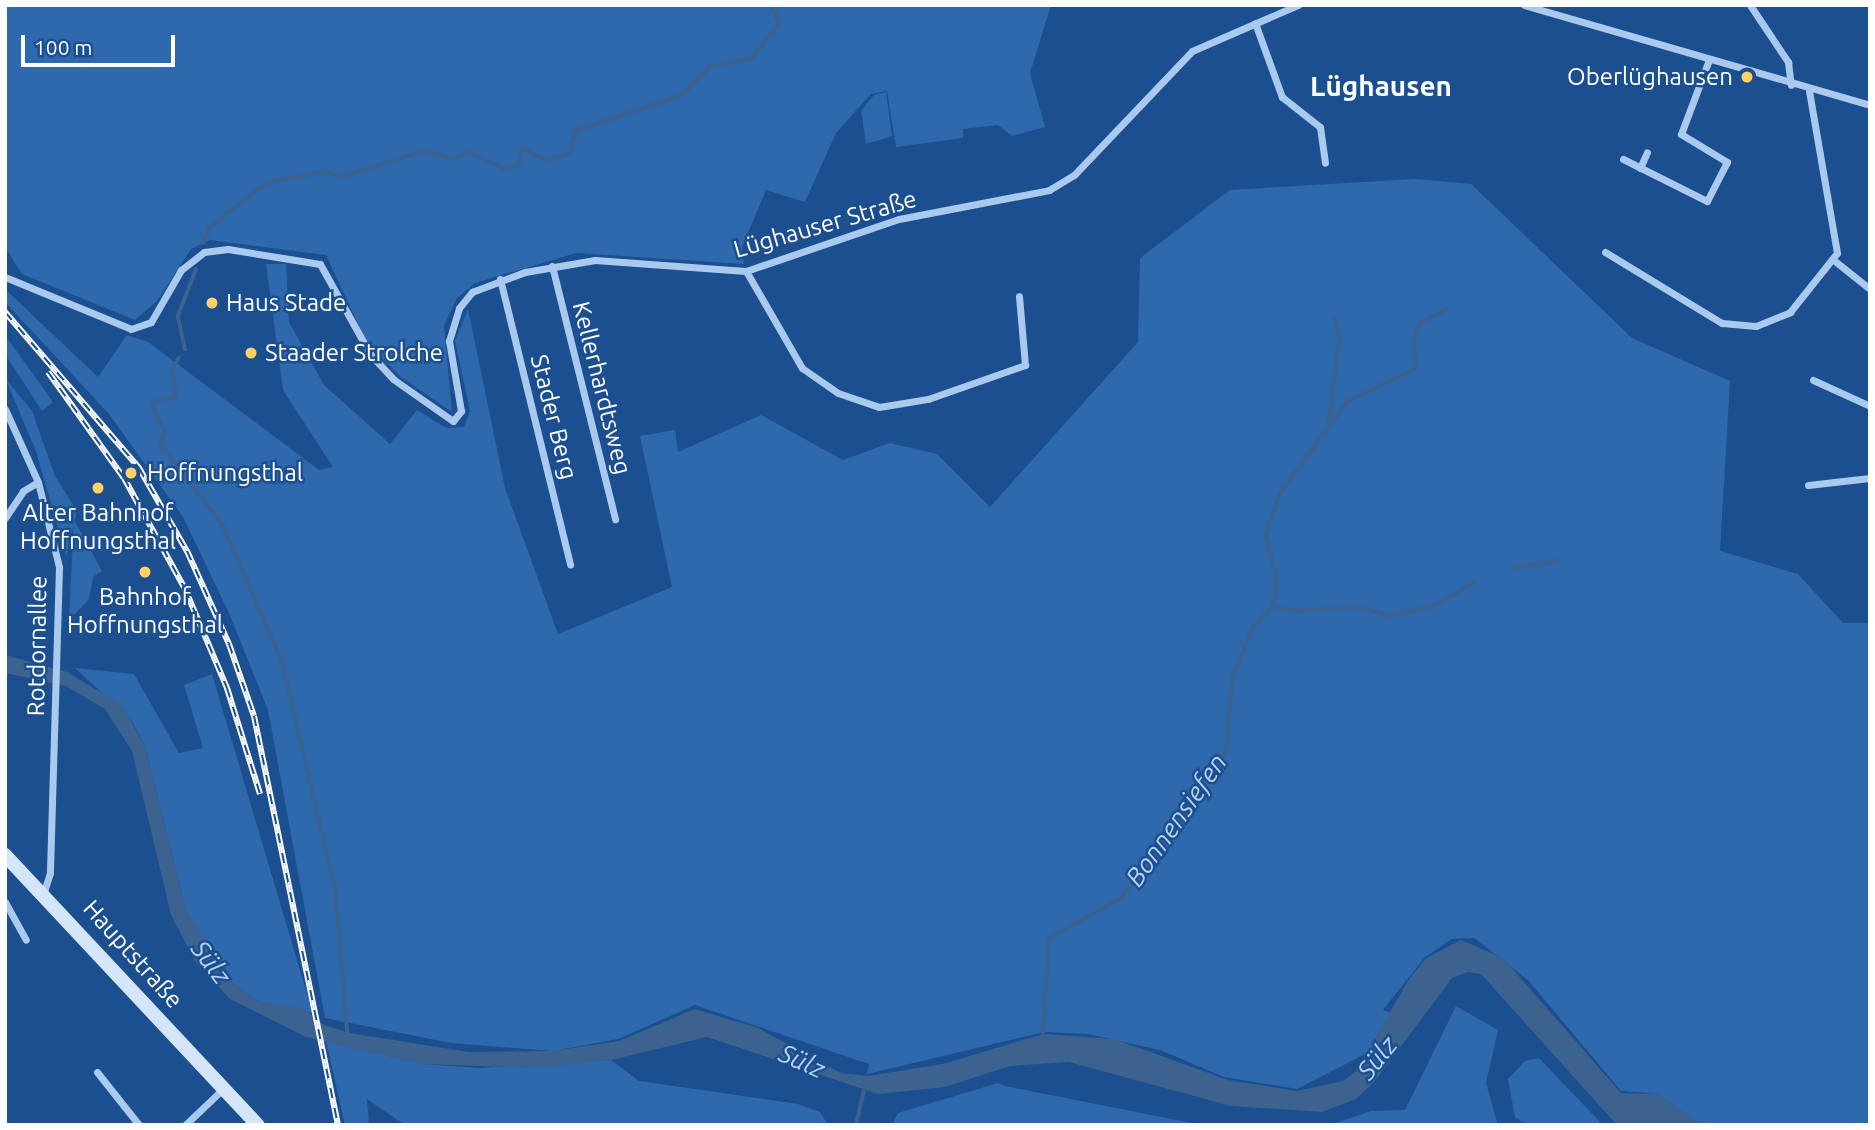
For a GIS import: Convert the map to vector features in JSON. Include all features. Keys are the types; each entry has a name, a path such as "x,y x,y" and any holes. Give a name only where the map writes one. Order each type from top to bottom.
{"main road":[{"name":"Hauptstraße","path":"5,855 44,891 258,1125"}],"street":[{"name":"Lüghauser Straße","path":"5,277 131,329 150,322 181,270 204,252 237,250 320,264 370,354 393,379 453,421 461,411 451,329 466,297 500,279 552,266 634,260 746,271 899,219 1061,185 1192,51 1298,5"},
{"path":"1524,5 1707,62 1870,105"},
{"path":"1749,5 1788,62 1791,85"},
{"path":"1255,23 1282,97 1320,127 1325,163"},
{"path":"1623,159 1707,201 1727,162 1681,134 1707,62"},
{"path":"1809,91 1825,159 1836,262 1870,289"},
{"path":"1640,168 1647,152"},
{"path":"1605,252 1689,307 1738,327 1790,312 1836,262"},
{"name":"Kellerhardtsweg","path":"552,266 615,519"},
{"path":"746,271 802,368 838,393 878,407 928,398 1026,365 1019,296"},
{"name":"Stader Berg","path":"500,279 570,565"},
{"path":"1813,380 1870,406"},
{"name":"Rotdornallee","path":"5,409 38,482 59,566 56,706 44,891"},
{"path":"1808,485 1870,478"},
{"path":"5,518 23,491 38,482"},
{"path":"5,902 26,940"},
{"path":"97,1072 139,1125"},
{"path":"185,1125 224,1087"}],"shaded area":[{"path":"5,5 1051,5 1030,73 1045,127 1012,136 998,125 963,129 963,138 896,147 887,91 871,94 836,133 805,202 766,190 742,247 744,264 576,253 475,283 457,298 444,326 452,412 401,377 368,345 326,255 210,240 191,249 157,301 135,320 22,274 5,247"},
{"path":"886,92 892,136 866,144 861,111 874,95"},
{"path":"1415,179 1471,184 1632,338 1730,381 1720,551 1798,574 1843,623 1870,623 1870,1125 1689,1125 1658,1094 1621,1091 1528,980 1474,938 1452,939 1425,957 1383,1010 1393,1013 1371,1051 1297,1089 1224,1077 1160,1050 1088,1034 1044,1032 867,1074 869,1064 695,1005 618,1039 553,1051 451,1043 325,1018 268,710 229,613 183,517 109,414 5,302 5,289 98,377 127,335 148,342 319,470 333,467 283,390 266,264 286,264 289,322 324,385 390,444 417,410 446,428 464,427 470,411 455,341 468,309 505,488 558,634 672,587 640,436 675,430 678,452 761,415 843,460 890,443 937,454 990,507 1138,342 1140,258 1230,190"},
{"path":"5,335 53,402 42,411 5,354"},
{"path":"5,378 32,411 55,476 77,511 66,556 36,451"},
{"path":"74,520 102,571 93,577 89,599 69,620"},
{"path":"75,668 134,674 179,753 203,748 184,685 212,674 313,1014 260,1002 232,983 203,945 186,910 145,746 132,721"},
{"path":"1456,1006 1498,1030 1486,1083 1498,1125 1330,1125 1371,1111 1405,1110"},
{"path":"326,1041 422,1064 479,1068 611,1060 639,1081 798,1104 820,1112 828,1125 405,1125 367,1099 369,1125 345,1125"},
{"path":"1539,1058 1603,1125 1527,1125 1515,1117 1508,1079 1525,1061"},
{"path":"998,1083 1202,1125 892,1125 898,1113"}],"water":[{"name":"Sülz","path":"5,655 67,672 122,705 145,746 186,910 232,983 260,1002 304,1009 324,1025 349,1033 469,1052 553,1051 619,1041 695,1009 758,1028 841,1073 868,1076 943,1064 1043,1034 1114,1039 1228,1080 1297,1091 1343,1081 1356,1071 1409,979 1426,958 1461,940 1503,958 1621,1093 1658,1094 1703,1125 1617,1125 1481,974 1468,972 1452,978 1375,1081 1356,1099 1322,1112 1231,1106 1069,1062 1010,1066 945,1087 878,1094 707,1037 611,1060 529,1068 422,1064 306,1037 230,999 196,963 171,915 132,751 105,709 66,686 5,673"}],"waterway":[{"path":"203,243 210,227 266,183 326,171 341,177 424,151 455,159 467,151 505,169 518,165 523,148 545,160 569,154 575,131 682,95 710,67 752,58 779,24 771,5"},
{"path":"185,350 178,316 196,269"},
{"name":"Bonnensiefen","path":"1043,1036 1049,938 1122,898 1194,785 1226,753 1232,679 1252,629 1273,606 1277,582 1266,535 1280,493 1347,402 1415,369 1414,338 1421,322 1446,310"},
{"path":"1329,423 1339,338 1334,318"},
{"path":"179,358 173,369 176,398 156,400 153,407 165,432 160,443 223,525 282,661 336,891 348,1037"},
{"path":"1513,568 1559,561"},
{"path":"1273,606 1294,611 1362,607 1388,616 1433,606 1475,582"},
{"path":"856,1125 864,1089"}],"railway":[{"path":"5,312 139,468 187,551 229,644 254,716 338,1125"},
{"path":"48,372 124,478 185,589 227,688 260,794"}],"place":[{"name":"Oberlüghausen","path":"1747,77"},
{"name":"Haus Stade","path":"212,303"},
{"name":"Staader Strolche","path":"251,353"},
{"name":"Hoffnungsthal","path":"131,473"},
{"name":"Alter Bahnhof Hoffnungsthal","path":"98,488"},
{"name":"Bahnhof Hoffnungsthal","path":"145,572"}],"district":[{"name":"Lüghausen","path":"1381,86"}]}
